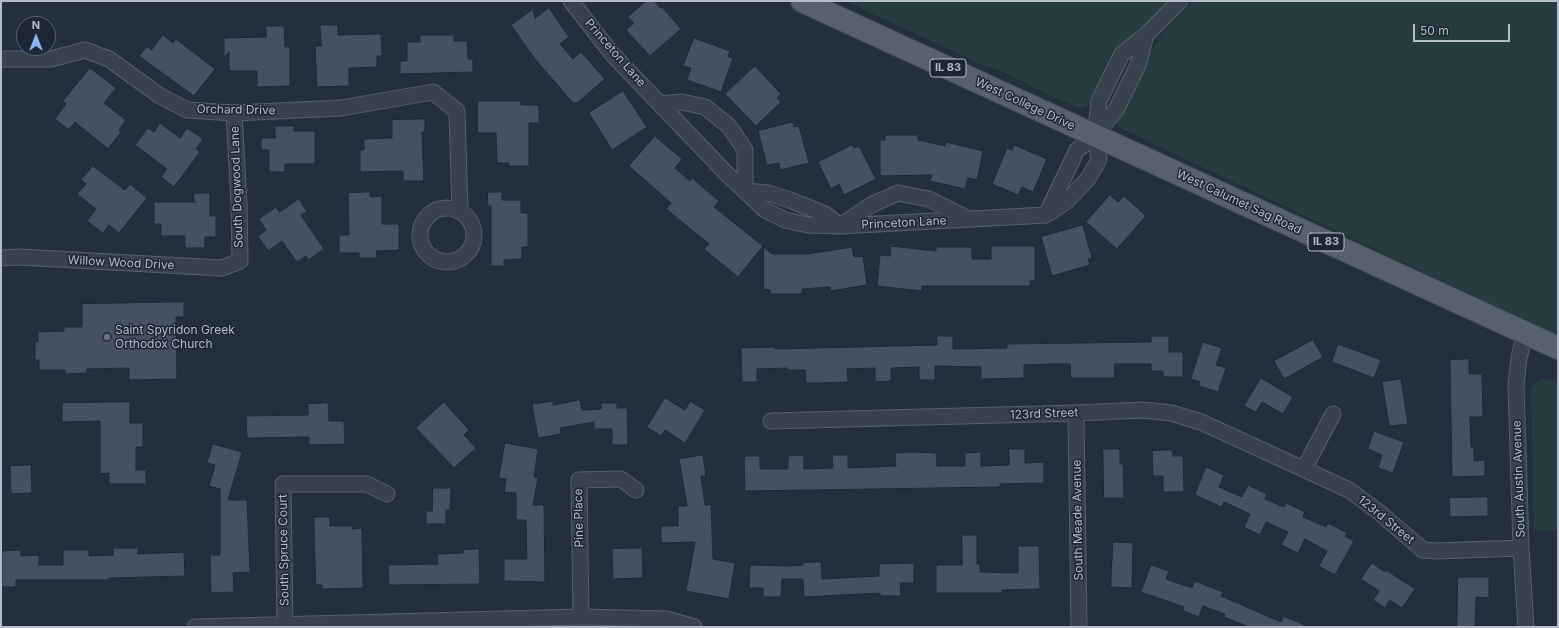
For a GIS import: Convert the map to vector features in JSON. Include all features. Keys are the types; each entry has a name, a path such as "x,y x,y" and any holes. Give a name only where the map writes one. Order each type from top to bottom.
{"main road":[{"name":"West College Drive","path":"802,1 1095,136"},
{"name":"West Calumet Sag Road","path":"1095,136 1558,348"}],"street":[{"name":"Princeton Lane","path":"571,1 613,55 662,104 727,174 765,210 785,220 808,225 840,226 1046,215"},
{"path":"1046,215 1077,150 1095,136 1116,110 1138,65 1146,35 1180,1"},
{"name":"Orchard Drive","path":"1,60 51,59 85,50 109,59 160,96 186,110 234,113 341,108 433,92 456,111 460,212"},
{"path":"662,104 682,102 705,107 729,126 745,150 745,191 768,193 790,200 825,214 840,226"},
{"name":"South Dogwood Lane","path":"234,113 239,203 240,261"},
{"path":"1046,215 1067,201 1087,180 1099,160 1095,136"},
{"name":"Princeton Lane","path":"840,226 871,205 898,193 929,199 968,219"},
{"name":"Willow Wood Drive","path":"1,258 19,257 222,268 240,261"},
{"name":"South Austin Avenue","path":"1525,332 1519,358 1516,385 1521,548 1526,627"},
{"name":"123rd Street","path":"771,421 1143,410 1171,413 1202,422 1349,490 1380,513 1423,550 1436,551 1521,548"},
{"name":"South Meade Avenue","path":"1076,413 1079,627"},
{"path":"1304,469 1333,414"},
{"name":"Pine Place","path":"581,617 579,480 621,479 636,490"},
{"name":"South Spruce Court","path":"285,625 283,484 367,484 387,494"},
{"path":"195,627 581,617 637,622 667,619 694,627"}],"green space":[{"path":"846,1 1170,1 1145,26 1118,47 1105,66 1090,104 1080,108 1046,94 1006,73 980,64"},
{"path":"1193,1 1558,1 1558,336 1118,127 1118,115 1146,57 1165,30"},
{"path":"1541,379 1558,380 1558,530 1534,531 1531,387"}],"building":[{"path":"646,1 654,1 660,8 662,7 681,29 650,56 626,30 634,23 628,17"},
{"path":"549,8 569,37 560,44 573,59 581,52 605,79 577,103 573,103 535,59 511,25 533,9 535,18"},
{"path":"320,25 338,25 338,35 381,34 382,56 377,56 377,67 349,68 349,86 317,87 315,46 321,46"},
{"path":"266,26 284,26 285,47 290,47 290,86 257,87 257,71 229,71 229,52 224,58 224,38 266,37"},
{"path":"163,35 173,43 176,39 215,69 194,96 139,56 147,46 151,50"},
{"path":"420,35 454,35 454,41 467,41 468,59 473,59 473,72 400,74 400,61 407,61 407,42 420,42"},
{"path":"694,38 730,51 728,57 733,58 721,92 687,80 691,68 683,66"},
{"path":"755,66 781,94 777,98 781,102 756,126 725,94"},
{"path":"90,68 116,88 104,103 126,120 119,130 121,132 108,149 75,122 69,130 55,119 66,104 63,101"},
{"path":"623,91 647,127 612,150 589,113"},
{"path":"478,101 521,101 521,105 539,105 539,123 529,123 529,166 509,166 509,163 497,163 496,133 478,133"},
{"path":"425,119 425,132 422,132 424,181 403,181 403,171 360,172 360,150 364,150 364,139 392,138 392,120"},
{"path":"793,122 794,127 799,126 809,163 780,170 779,163 767,165 758,131"},
{"path":"160,123 180,138 187,128 203,139 196,149 200,152 174,187 161,177 167,169 135,145 148,128 154,132"},
{"path":"275,126 294,126 294,131 315,131 315,164 285,164 285,172 269,172 269,150 261,150 261,138 275,138"},
{"path":"885,135 918,135 918,140 945,146 946,142 983,151 977,180 968,178 965,189 930,181 932,175 880,176 880,140 885,140"},
{"path":"655,136 682,159 675,168 690,181 692,178 719,201 714,207 763,246 738,277 704,249 709,244 666,209 671,203 629,166"},
{"path":"852,145 854,148 859,146 876,179 844,195 839,184 831,189 818,162"},
{"path":"1014,145 1047,159 1033,192 1022,187 1018,195 992,184 1007,148 1012,150"},
{"path":"93,166 125,190 130,184 147,198 119,233 109,225 103,233 87,221 96,209 77,194 86,184 81,180"},
{"path":"370,192 370,197 382,196 382,224 399,224 399,250 376,251 377,258 359,258 359,253 339,253 339,235 349,235 348,193"},
{"path":"488,192 502,192 502,200 521,200 521,213 528,213 528,247 522,247 522,259 504,260 504,266 491,266 491,206 488,206"},
{"path":"194,193 210,193 210,216 216,216 216,237 205,237 205,248 185,248 185,236 161,236 161,224 154,224 154,202 196,202 194,201"},
{"path":"1110,195 1118,202 1124,196 1146,216 1117,249 1086,222"},
{"path":"299,199 307,212 301,215 324,249 308,260 306,256 297,262 282,241 268,251 258,236 266,230 259,219 276,207 279,212"},
{"path":"1083,225 1092,258 1088,259 1090,265 1052,276 1041,237"},
{"path":"891,246 936,251 936,247 972,247 972,259 991,259 991,246 1035,246 1035,281 1030,281 1030,286 922,286 922,291 877,286 880,255 890,256"},
{"path":"764,247 772,254 807,254 852,247 854,257 863,256 867,285 831,291 830,287 802,289 802,294 770,294 770,290 764,289"},
{"name":"Saint Spyridon Greek Orthodox Church","path":"184,302 184,317 176,317 177,379 129,380 129,368 87,369 87,373 65,374 65,370 39,370 39,360 35,360 35,342 38,342 38,332 64,331 64,327 82,327 82,304"},
{"path":"937,336 953,336 953,349 1007,348 1007,344 1151,342 1151,336 1169,336 1169,352 1183,352 1183,377 1163,377 1163,371 1151,371 1151,364 1114,364 1115,378 1071,378 1070,364 1052,364 1024,365 1024,378 981,379 981,367 935,366 935,380 919,380 919,367 891,368 891,381 875,382 875,368 847,369 848,382 806,383 805,370 787,370 787,368 757,369 757,382 742,382 741,348 775,347 775,349 937,345"},
{"path":"1313,340 1323,357 1284,379 1274,361"},
{"path":"1203,342 1222,348 1216,365 1226,368 1218,392 1199,386 1200,382 1191,379"},
{"path":"1338,344 1381,360 1374,378 1332,362"},
{"path":"1469,359 1469,374 1482,374 1483,417 1470,417 1471,447 1474,447 1474,461 1485,460 1485,476 1452,477 1450,360"},
{"path":"1261,378 1293,397 1283,414 1262,402 1256,412 1244,406"},
{"path":"1401,379 1408,424 1389,426 1382,382"},
{"path":"665,398 685,410 690,401 705,410 685,443 665,430 661,436 647,427"},
{"path":"580,400 582,410 601,409 601,403 617,403 617,408 627,408 628,445 612,445 612,429 594,429 594,422 560,428 561,434 538,438 532,404 553,401 553,405"},
{"path":"130,402 130,423 143,423 143,447 136,447 136,470 146,470 146,484 109,484 109,473 100,474 100,421 62,422 62,403"},
{"path":"444,402 469,430 464,435 476,448 454,468 416,428"},
{"path":"328,403 329,421 344,421 345,444 309,445 309,437 247,438 246,416 308,415 308,404"},
{"path":"1374,431 1404,442 1393,473 1378,468 1382,455 1368,449"},
{"path":"505,443 538,449 534,477 538,478 533,505 544,505 545,582 504,581 504,559 527,559 526,520 516,520 516,493 504,492 506,479 499,478"},
{"path":"213,444 242,452 228,500 247,500 250,572 233,573 234,592 211,593 210,555 220,555 220,489 209,486 215,465 207,463"},
{"path":"1009,449 1025,449 1025,463 1044,462 1044,483 1000,484 1000,487 745,491 744,456 760,456 760,469 788,469 788,456 804,455 804,469 833,468 832,455 848,455 848,468 896,466 895,453 911,452 936,453 937,466 965,466 965,453 981,452 981,466 1009,465"},
{"path":"1103,449 1120,449 1120,464 1123,464 1124,498 1104,498"},
{"path":"1172,450 1173,456 1183,456 1184,492 1163,492 1163,476 1153,476 1152,451"},
{"path":"703,455 706,476 701,476 705,505 711,505 713,559 735,563 729,599 686,591 695,542 661,543 661,526 678,526 678,506 687,506 679,459"},
{"path":"31,465 32,493 11,494 10,466"},
{"path":"1206,467 1224,475 1219,487 1242,497 1248,485 1267,494 1265,499 1284,507 1286,503 1305,512 1303,517 1326,527 1328,523 1347,533 1345,536 1354,541 1335,575 1319,566 1327,551 1305,539 1298,553 1281,545 1288,532 1266,522 1260,535 1244,527 1250,514 1224,502 1222,507 1195,495"},
{"path":"433,488 451,488 450,510 446,510 446,524 426,524 426,511 432,511"},
{"path":"1488,497 1488,516 1450,517 1449,498"},
{"path":"314,517 330,517 330,526 352,526 352,529 362,528 363,588 322,589 322,585 316,585"},
{"path":"962,535 977,535 977,564 980,564 980,572 1018,573 1018,546 1039,546 1040,589 1002,590 1002,593 936,593 936,565 962,565"},
{"path":"1113,542 1133,543 1132,588 1111,587"},
{"path":"113,548 138,548 138,554 184,552 185,576 109,578 109,580 16,580 16,587 2,587 2,551 21,550 21,556 39,555 39,565 63,565 63,550 89,550 89,556 113,555"},
{"path":"642,548 643,578 613,579 612,549"},
{"path":"479,549 480,584 389,585 388,565 438,564 437,554 463,553 463,550"},
{"path":"821,562 822,579 879,576 879,564 914,563 914,583 900,583 901,596 880,596 880,593 804,597 803,579 782,579 781,597 763,597 763,588 749,588 750,565 790,566 803,565 803,563"},
{"path":"1372,563 1385,572 1386,570 1415,589 1402,608 1390,600 1385,608 1373,600 1379,591 1361,579"},
{"path":"1151,565 1169,571 1166,579 1192,588 1195,581 1223,592 1221,596 1281,622 1283,616 1310,627 1249,627 1224,617 1225,614 1203,606 1199,617 1183,611 1184,607 1141,592"},
{"path":"1458,577 1489,577 1489,598 1476,597 1475,627 1457,627"}],"place":[{"name":"Saint Spyridon Greek Orthodox Church","path":"107,337"}]}
